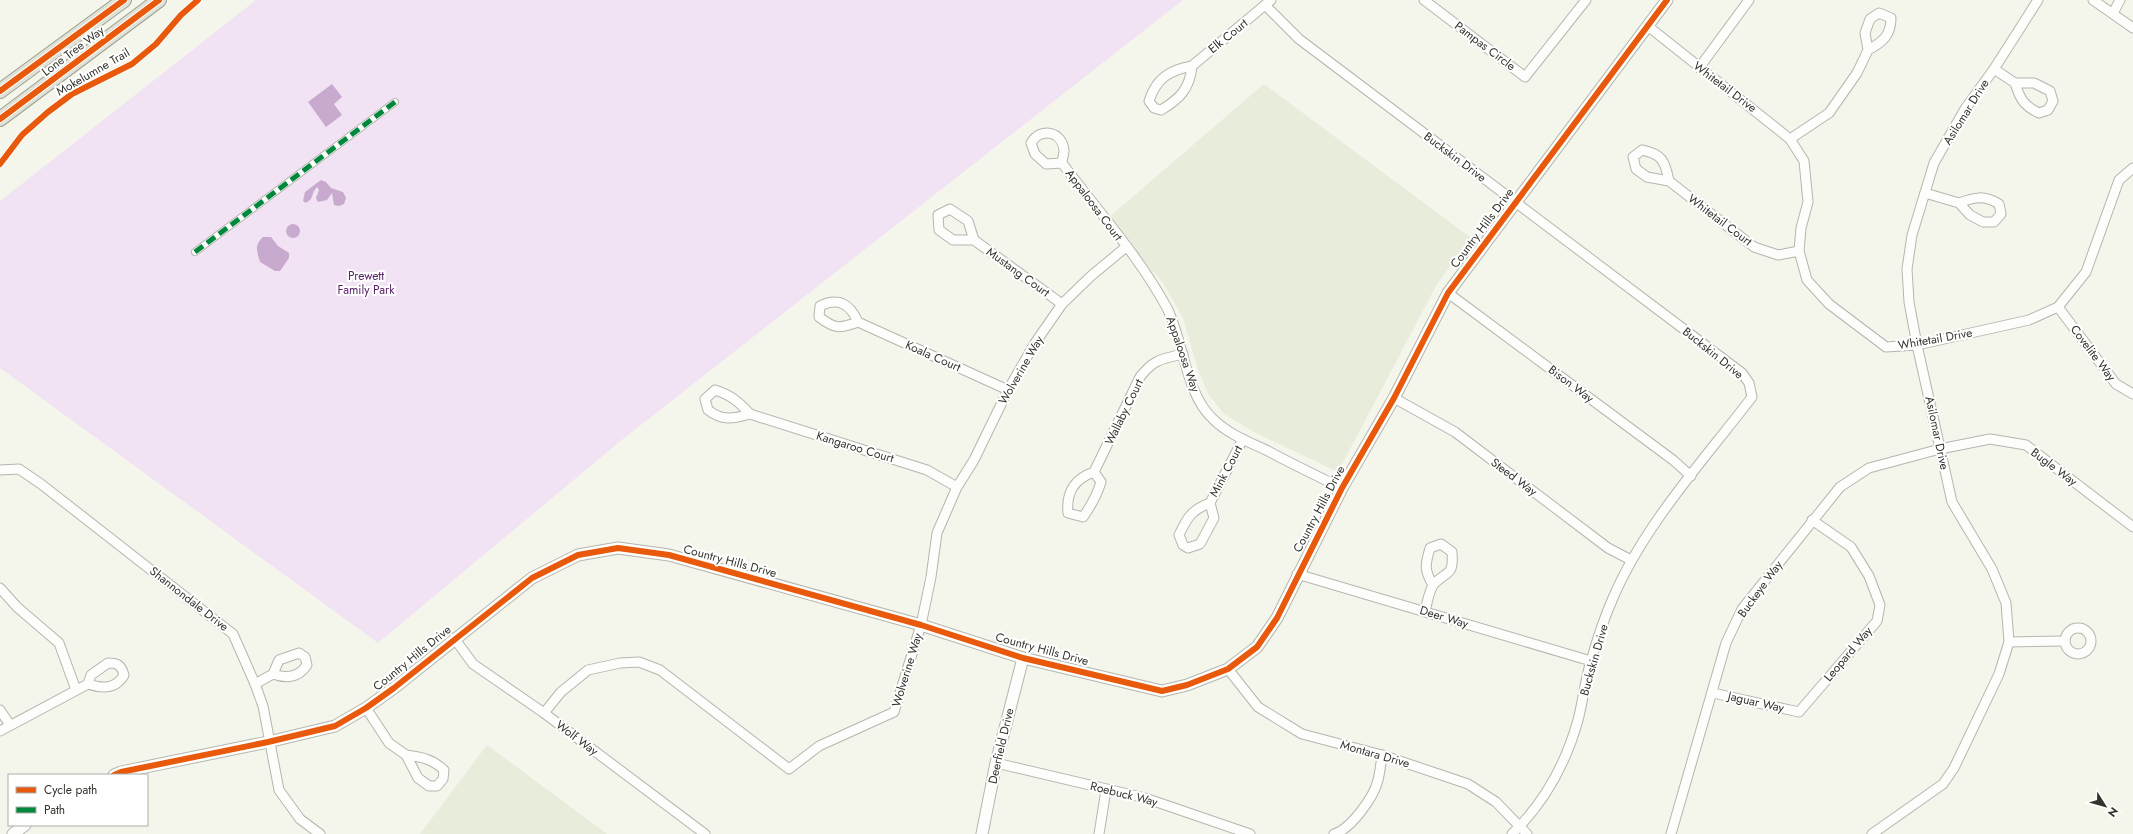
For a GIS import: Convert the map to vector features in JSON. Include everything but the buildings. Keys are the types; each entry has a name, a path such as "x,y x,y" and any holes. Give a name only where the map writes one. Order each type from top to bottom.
{"main road":[{"name":"Lone Tree Way","path":"0,91 124,0"},
{"name":"Lone Tree Way","path":"0,119 159,0"}],"street":[{"name":"Pampas Circle","path":"1424,0 1524,77 1586,0"},
{"name":"Country Hills Drive","path":"116,774 268,742 335,726 366,708 394,688 454,638 532,578 578,555 618,548 669,556 921,625 1023,658 1162,690 1187,685 1228,669 1258,647 1277,618 1297,574 1342,488 1394,398 1448,293 1515,202 1649,27 1667,0"},
{"path":"1699,68 1749,0"},
{"name":"Asilomar Drive","path":"1872,834 1943,784 1954,768 1999,674 2009,642 2006,603 1992,569 1952,502 1917,345 1909,302 1907,268 1912,235 1934,163 1965,109 1994,69 2038,0"},
{"path":"2093,0 2133,28"},
{"path":"2113,13 2120,0"},
{"name":"Elk Court","path":"1192,66 1191,81 1184,92 1171,104 1161,110 1154,108 1149,101 1152,91 1164,77 1175,69 1192,66 1268,3"},
{"name":"Buckskin Drive","path":"1268,3 1299,39 1742,373 1749,383 1752,397 1654,524 1631,560 1612,599 1591,661 1578,721 1557,776 1521,826 1512,834"},
{"name":"Whitetail Drive","path":"1649,27 1790,139 1804,161 1808,202 1801,228 1799,251 1806,280 1829,304 1886,347 1917,345 2030,320 2058,307 2086,272 2119,180 2133,168"},
{"path":"1790,139 1829,113 1857,73 1868,50"},
{"path":"1994,69 2015,83"},
{"path":"195,252 395,102"},
{"name":"Appaloosa Court","path":"1062,163 1126,247"},
{"name":"Whitetail Court","path":"1669,181 1754,247 1778,255 1799,251"},
{"path":"1925,193 1959,203"},
{"name":"Mustang Court","path":"974,240 1062,304"},
{"name":"Wolverine Way","path":"544,713 561,692 588,670 620,663 639,662 660,670 789,768 819,746 894,712 921,625 931,577 937,533 957,487 974,460 1008,390 1035,343 1062,304 1091,276 1126,247"},
{"name":"Appaloosa Way","path":"1126,247 1167,308 1175,326 1194,389 1203,406 1213,419 1243,439 1342,488"},
{"name":"Bison Way","path":"1448,293 1674,460 1691,476"},
{"name":"Covelite Way","path":"2058,307 2116,384 2133,394"},
{"name":"Koala Court","path":"858,322 1008,390"},
{"name":"Wallaby Court","path":"1094,472 1140,377 1158,359 1183,354"},
{"name":"Steed Way","path":"1394,398 1454,432 1608,548 1631,560"},
{"name":"Kangaroo Court","path":"750,414 927,470 957,487"},
{"name":"Mink Court","path":"1210,503 1214,518 1200,544 1188,548 1183,545 1179,535 1186,520 1197,508 1210,503 1243,439"},
{"name":"Bugle Way","path":"1940,449 1990,439 2026,445 2133,527"},
{"name":"Buckeye Way","path":"1671,834 1713,693 1726,643 1742,609 1840,487 1869,468 1940,449"},
{"name":"Shannondale Drive","path":"0,470 18,469 41,484 233,634 263,706 268,742 279,790 300,819 320,834"},
{"path":"1094,472 1101,482 1098,494 1089,510 1083,517 1068,514 1067,501 1074,486 1083,476 1094,472"},
{"name":"Leopard Way","path":"1799,712 1876,621 1880,605 1869,576 1851,547 1812,520"},
{"name":"Deer Way","path":"1297,574 1591,661"},
{"path":"1425,611 1433,585"},
{"path":"0,588 17,607 59,643 76,690"},
{"name":"Wolf Way","path":"454,638 473,664 544,713 705,834"},
{"path":"2009,642 2065,641"},
{"name":"Deerfield Drive","path":"982,834 996,763 1023,658"},
{"name":"Montara Drive","path":"1228,669 1258,707 1302,734 1382,755 1468,784 1496,802 1521,826 1527,834"},
{"path":"255,684 273,674"},
{"path":"0,731 88,684"},
{"name":"Jaguar Way","path":"1713,693 1799,712"},
{"path":"366,708 389,743 406,755"},
{"path":"0,710 10,725"},
{"path":"1334,834 1342,832 1364,808 1378,781 1382,755"},
{"name":"Roebuck Way","path":"996,763 1145,798 1250,834"},
{"path":"1099,834 1106,790"},
{"path":"13,834 24,826"}],"shaded area":[{"path":"332,84 342,97 334,104 342,115 326,127 308,102"},
{"path":"1264,84 1471,238 1437,284 1338,472 1256,433 1224,414 1209,395 1199,373 1183,318 1163,283 1107,219"},
{"path":"321,180 326,182 331,188 343,192 346,198 344,204 339,206 334,205 332,193 327,200 318,202 316,198 319,190 317,187 311,199 306,203 303,201 305,192"},
{"path":"290,224 296,224 300,228 300,234 296,238 290,238 286,234 286,228"},
{"path":"263,237 271,237 278,246 289,253 289,258 280,271 275,271 260,262 257,246"},
{"path":"487,745 607,834 420,834"}],"green space":[{"name":"Prewett Family Park","path":"256,0 1183,0 623,439 378,643 0,368 0,201"}],"marked path":[{"path":"195,252 395,102"}],"cycle path":[{"path":"0,91 124,0"},
{"name":"Mokelumne Trail","path":"0,119 159,0"},
{"name":"Mokelumne Trail","path":"0,164 22,135 48,112 72,94 132,64 156,44 181,15 198,0"},
{"path":"116,774 268,742 335,726 366,708 394,688 532,578 578,555 618,548 669,555 921,625 1023,658 1162,691 1187,685 1228,669 1257,647 1277,618 1342,488 1394,398 1448,293 1667,0"}]}
